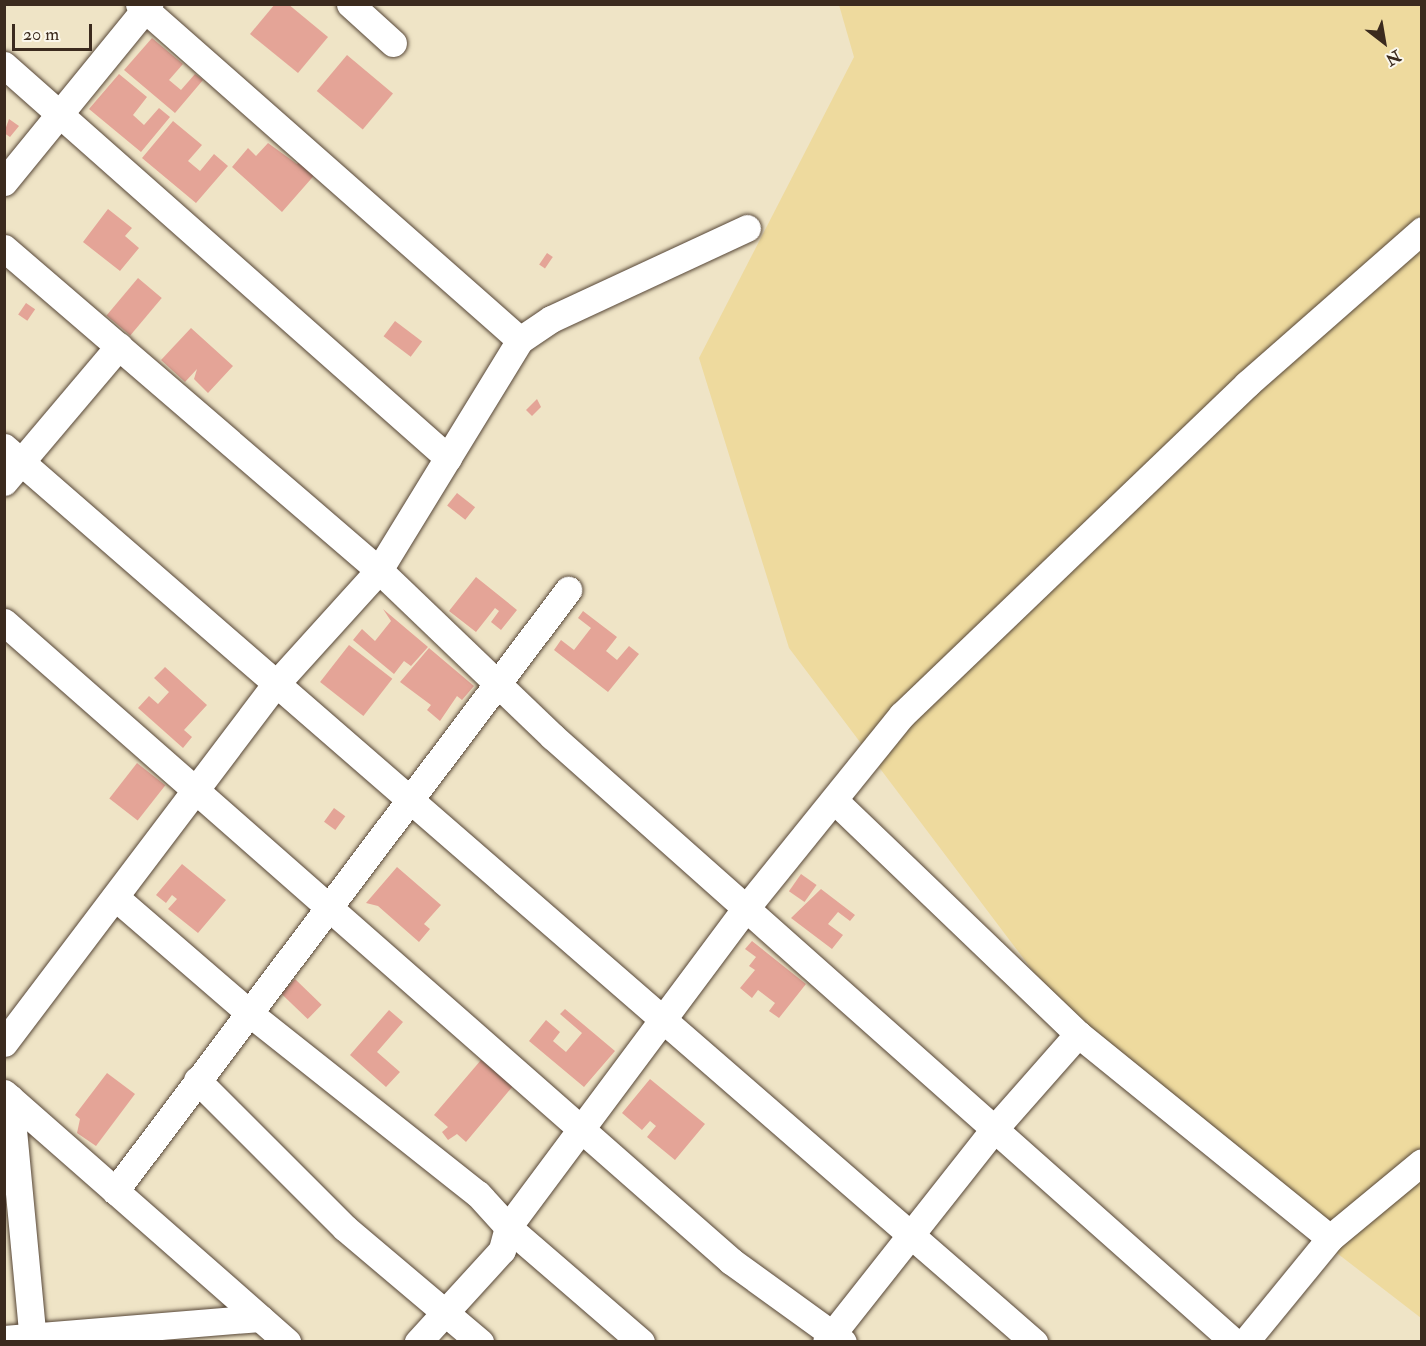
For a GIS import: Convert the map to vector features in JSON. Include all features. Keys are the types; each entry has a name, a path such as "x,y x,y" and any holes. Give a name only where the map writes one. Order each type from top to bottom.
{"street":[{"path":"350,4 393,43"},
{"path":"4,182 144,6 520,340"},
{"path":"4,65 59,111 448,458"},
{"path":"4,1043 274,686 379,570 520,340 550,319 747,228"},
{"path":"418,1341 502,1251 508,1227 579,1130 746,908 902,715 1247,384 1422,230"},
{"path":"4,248 379,570 495,682 1234,1341"},
{"path":"119,346 10,464 139,561 274,686 406,800 519,889 1034,1341"},
{"path":"115,1191 406,800 568,590"},
{"path":"4,622 196,791 324,909 579,1130 731,1261 834,1339 910,1234 996,1127 1078,1035"},
{"path":"834,800 1078,1035 1330,1238"},
{"path":"115,897 248,1012 478,1194 508,1227 641,1341"},
{"path":"197,1080 345,1228 480,1341"},
{"path":"7,1096 287,1341"},
{"path":"7,1096 10,1156 33,1339"},
{"path":"1245,1341 1330,1238 1422,1162"},
{"path":"4,1339 33,1339 260,1318"}],"sand":[{"path":"839,5 1421,5 1421,1318 1119,1085 789,648 699,358 854,57"}],"building":[{"path":"275,4 288,4 328,37 298,73 250,34"},
{"path":"152,38 183,64 169,80 181,90 195,74 203,80 175,113 124,70"},
{"path":"347,55 393,94 363,130 317,91"},
{"path":"119,74 147,97 133,115 144,125 159,108 170,117 141,152 89,109"},
{"path":"9,119 19,126 10,137 4,133"},
{"path":"173,121 202,145 188,161 200,171 214,154 228,166 196,203 142,158"},
{"path":"268,143 297,164 303,158 318,171 282,212 232,167 248,148 256,156"},
{"path":"108,209 132,228 125,236 139,248 120,271 83,242"},
{"path":"547,253 553,257 545,269 539,265"},
{"path":"138,278 162,298 130,335 107,316"},
{"path":"26,303 35,309 27,321 18,315"},
{"path":"395,321 422,341 411,357 384,336"},
{"path":"191,328 233,366 208,393 194,379 197,369 185,382 161,360"},
{"path":"537,399 541,407 532,416 526,410"},
{"path":"457,493 475,507 465,520 447,506"},
{"path":"476,577 517,610 501,630 491,622 499,611 495,608 476,632 449,611"},
{"path":"383,609 428,647 411,666 404,661 394,674 353,640 362,629 375,641 391,621"},
{"path":"583,611 617,637 606,651 617,660 629,646 639,654 608,692 554,650 561,640 574,650 591,628 578,618"},
{"path":"349,645 392,679 363,716 320,682"},
{"path":"429,648 474,686 462,700 457,696 440,721 427,710 431,705 400,682"},
{"path":"165,667 207,705 184,730 192,737 183,748 138,708 149,696 158,704 169,692 154,678"},
{"path":"137,763 165,785 138,821 109,798"},
{"path":"334,808 345,816 335,830 324,822"},
{"path":"182,864 226,900 198,933 168,909 177,899 172,895 166,903 156,895"},
{"path":"397,867 441,905 424,924 430,929 419,942 378,906 366,903"},
{"path":"801,874 817,885 805,902 789,891"},
{"path":"821,889 855,915 850,921 838,912 828,924 843,935 832,949 791,918"},
{"path":"752,941 806,984 779,1018 769,1011 775,1003 758,990 752,998 740,988 755,970 749,966 756,957 745,949"},
{"path":"295,979 322,1005 308,1019 281,993"},
{"path":"565,1009 615,1051 584,1087 529,1041 546,1020 560,1032 553,1041 566,1052 582,1033 560,1014"},
{"path":"389,1010 403,1022 377,1052 400,1072 386,1087 350,1055"},
{"path":"481,1060 513,1086 466,1142 457,1134 448,1140 442,1132 448,1127 434,1115"},
{"path":"107,1073 135,1094 96,1146 77,1133 80,1119 75,1115"},
{"path":"650,1079 705,1124 675,1160 647,1137 656,1126 650,1121 642,1130 622,1113"}]}
